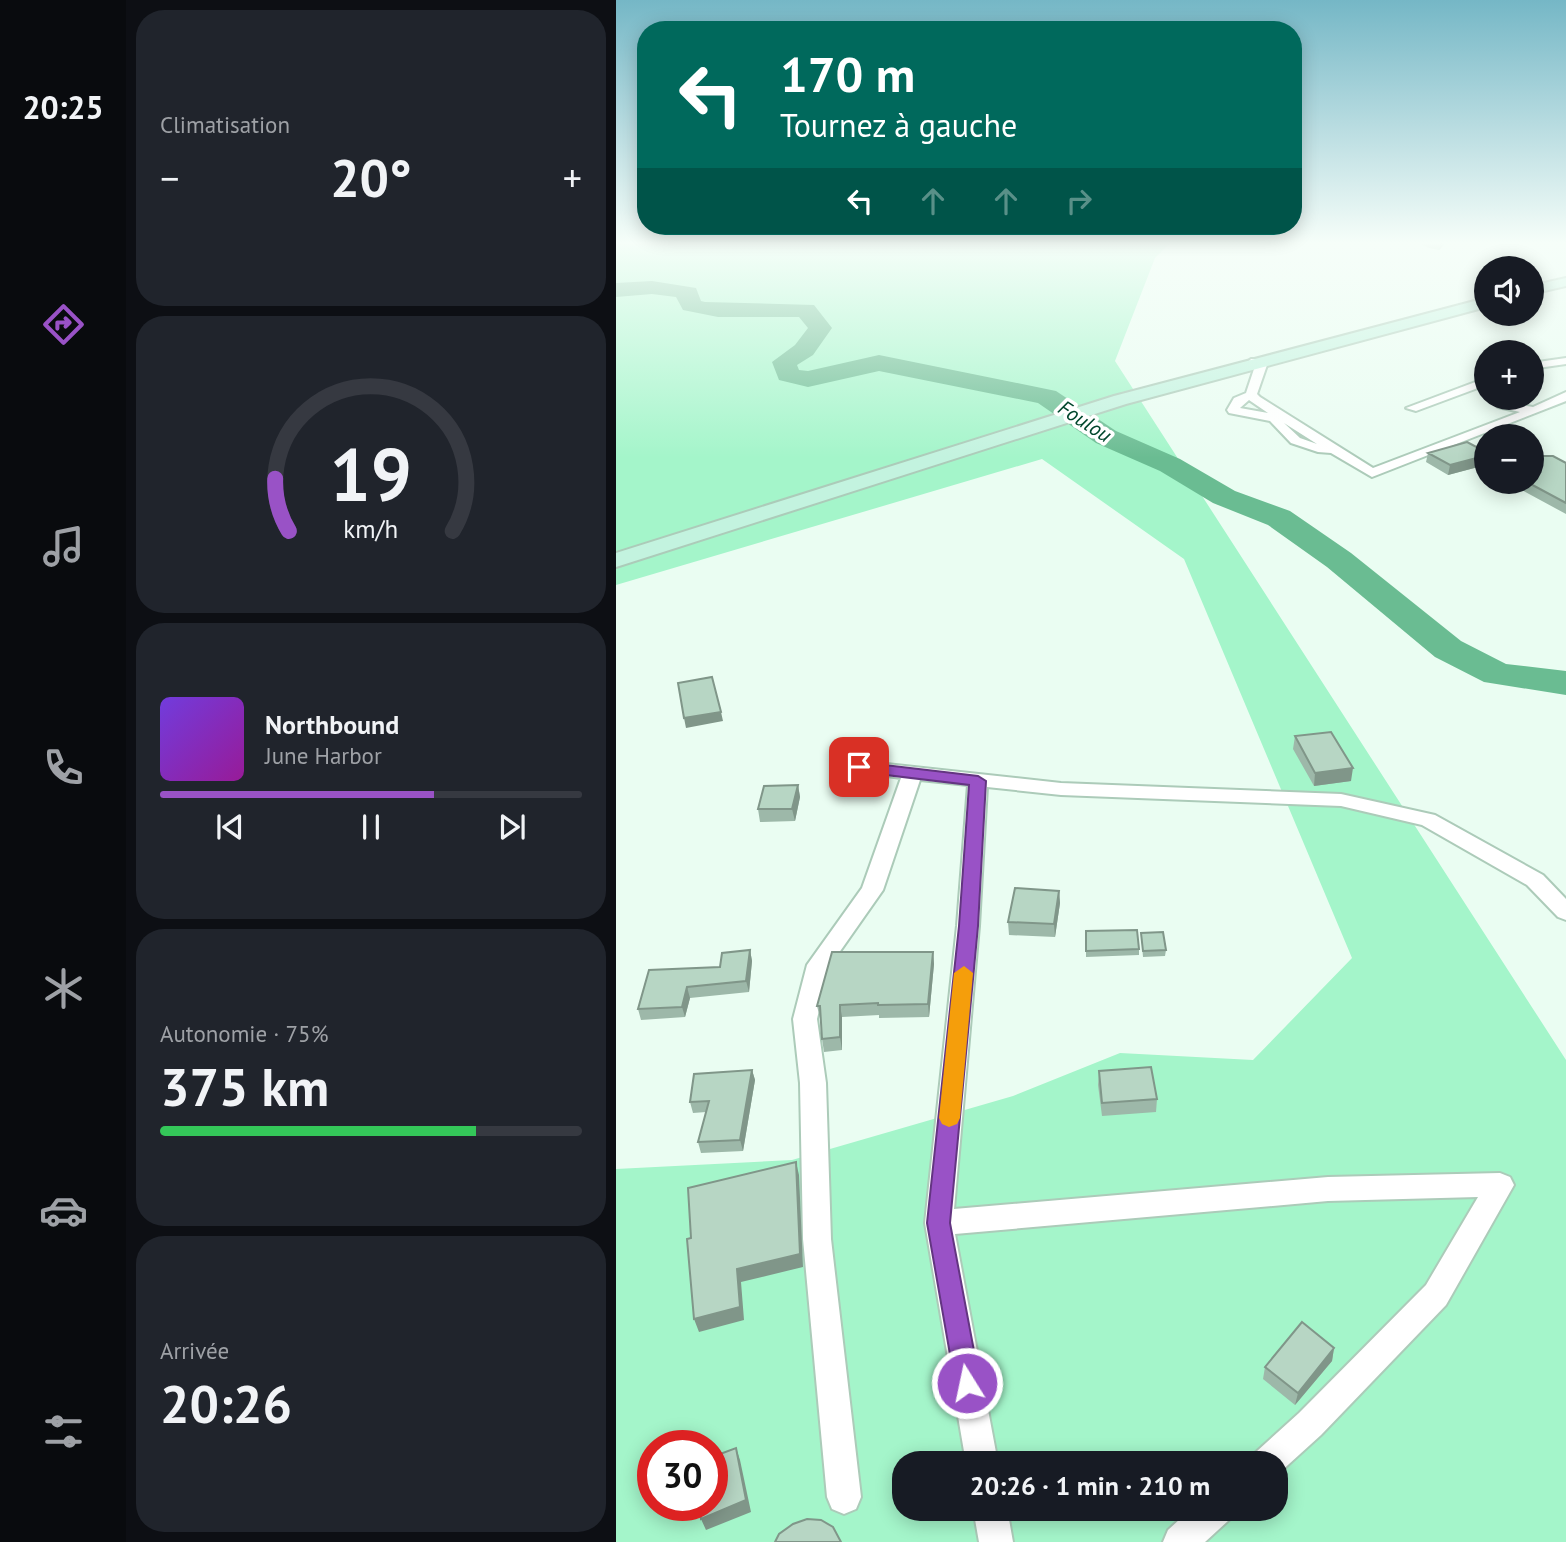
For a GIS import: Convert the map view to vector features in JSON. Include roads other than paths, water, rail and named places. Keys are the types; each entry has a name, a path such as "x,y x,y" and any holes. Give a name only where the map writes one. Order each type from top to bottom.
{"street":[{"path":"616,560 1120,400 1255,361 1439,314"},
{"path":"1255,361 1261,365 1251,395 1238,401 1233,410 1275,418 1282,431 1292,440 1341,452"},
{"path":"1544,364 1566,361"},
{"path":"1412,408 1474,385"},
{"path":"1251,395 1372,473 1474,438"},
{"path":"1507,424 1566,396"},
{"path":"1529,410 1534,411"},
{"path":"859,767 912,775 1061,789 1341,800 1428,820 1535,880 1566,912"},
{"path":"844,1497 817,1239 813,1083 804,1019 818,965 872,890 912,775"},
{"path":"978,781 968,926 939,1223 980,1451"},
{"path":"939,1223 1328,1189 1500,1185 1436,1295 1280,1451"},
{"path":"992,1521 996,1542"},
{"path":"1180,1542 1203,1521"}],"waterway":[{"name":"Foulou","path":"809,314 820,328 804,350 784,362 788,375 808,379 879,363 1047,397 1106,437 1170,465 1224,497 1279,518 1339,560 1448,649 1497,674 1566,683"}]}
